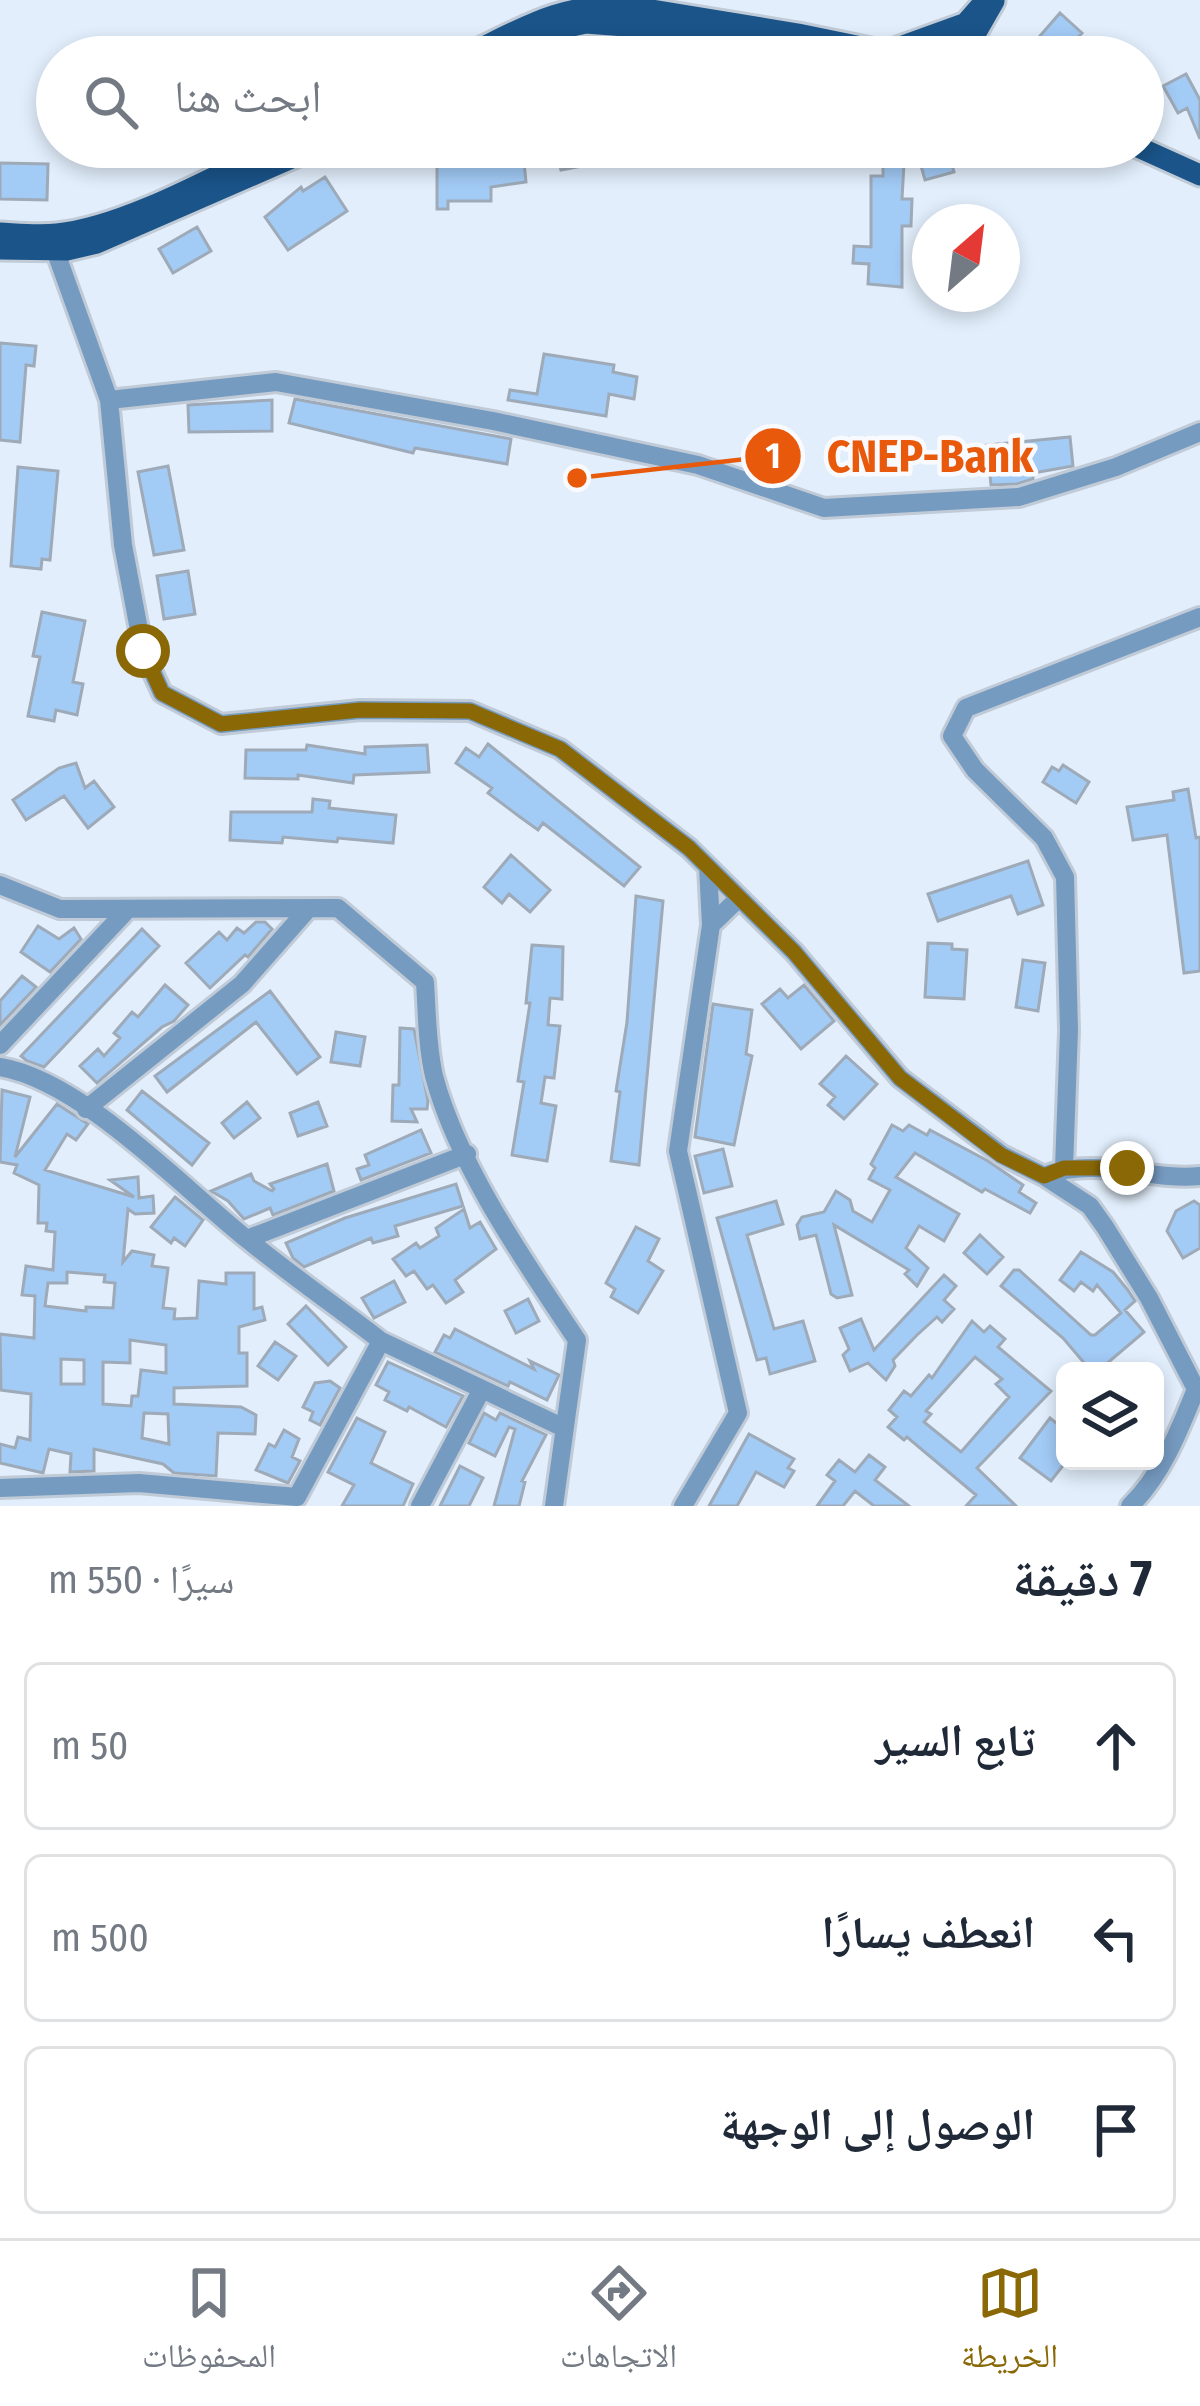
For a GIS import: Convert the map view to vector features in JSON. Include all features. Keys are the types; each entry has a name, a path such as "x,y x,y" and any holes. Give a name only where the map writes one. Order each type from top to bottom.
{"main road":[{"path":"970,36 991,0"},
{"path":"509,36 570,8 601,5 670,12 802,36"},
{"path":"545,36 586,23 702,36"},
{"path":"939,36 974,24"},
{"path":"958,36 974,24"},
{"path":"974,24 979,36"},
{"path":"1164,143 1200,159"},
{"path":"1164,159 1200,175"},
{"path":"0,233 53,235 83,230 231,168"},
{"path":"0,249 55,250 97,243 268,168"}],"street":[{"path":"55,250 109,400 123,545 143,651 162,693 221,724 360,710 470,711 560,749 708,867 794,952 900,1078 1001,1155 1090,1207 1105,1226 1196,1389 1177,1437 1146,1490 1130,1506"},
{"path":"109,400 276,382 493,421 698,465 824,508 1019,497 1116,467 1200,433"},
{"path":"1064,1168 1070,1030 1065,877 1044,838 975,770 952,736 966,708 1200,617"},
{"path":"683,1506 738,1413 678,1151 711,925 708,867"},
{"path":"0,885 60,909 338,908 424,982 433,1072 448,1119 512,1242 577,1340 554,1506"},
{"path":"711,925 740,898"},
{"path":"0,1045 128,909"},
{"path":"86,1109 242,984 308,909"},
{"path":"0,1067 27,1071 152,1156 247,1240 381,1341 564,1428"},
{"path":"247,1240 466,1154"},
{"path":"1044,1176 1064,1168 1127,1168 1176,1179 1200,1176"},
{"path":"0,1488 139,1483 295,1502 381,1341"},
{"path":"420,1506 482,1389"}],"building":[{"path":"1060,13 1082,33 1079,36 1040,36"},
{"path":"1186,74 1200,100 1200,139 1187,108 1178,113 1164,85"},
{"path":"0,163 48,168 47,200 0,199"},
{"path":"437,168 525,168 526,182 491,187 491,201 448,201 448,209 437,209"},
{"path":"883,168 904,168 902,199 912,199 911,226 902,226 902,287 868,284 869,264 853,263 854,246 871,247 871,176 883,176"},
{"path":"922,168 953,168 954,172 925,180"},
{"path":"325,177 347,211 288,250 265,217 301,187 303,191"},
{"path":"197,227 211,251 173,273 159,249"},
{"path":"0,343 36,346 34,366 26,365 20,442 0,440"},
{"path":"544,354 614,365 613,372 637,377 634,399 609,394 606,416 508,400 510,390 537,394"},
{"path":"295,399 511,439 507,464 415,448 413,453 289,423"},
{"path":"272,400 272,431 189,432 188,405"},
{"path":"1070,437 1073,466 1033,473 1033,479 1017,484 991,485 987,445"},
{"path":"168,466 184,550 154,555 138,472"},
{"path":"18,467 58,471 50,560 42,559 41,569 11,566"},
{"path":"188,571 195,614 164,619 157,576"},
{"path":"42,612 85,621 73,682 83,684 77,715 56,710 54,721 28,716 40,657 33,656"},
{"path":"488,744 640,867 624,886 543,823 538,830 520,817 488,793 492,788 456,763 466,748 479,757"},
{"path":"307,745 365,754 365,747 427,745 429,772 354,775 353,783 298,775 298,779 245,778 246,750 306,750"},
{"path":"76,763 85,788 94,781 114,807 88,828 64,796 26,820 13,800 59,768"},
{"path":"1063,765 1089,782 1076,803 1043,782 1052,767 1059,771"},
{"path":"1188,789 1196,838 1200,837 1200,971 1184,973 1167,835 1133,840 1127,807 1174,800 1173,792"},
{"path":"313,799 330,801 329,808 396,815 393,843 338,838 337,842 283,837 282,843 230,840 231,812 312,812"},
{"path":"511,855 550,890 530,912 509,894 502,903 484,887"},
{"path":"1028,861 1043,905 1018,914 1011,896 938,921 928,894"},
{"path":"636,896 663,901 639,1165 611,1161"},
{"path":"256,922 265,922 272,929 248,957 210,988 186,963 219,932 227,940 237,928 244,933"},
{"path":"38,926 59,939 74,928 81,939 50,972 21,952"},
{"path":"142,929 159,946 44,1067 21,1056"},
{"path":"928,943 967,950 964,999 925,997"},
{"path":"532,945 563,947 562,999 550,998 548,1025 560,1026 554,1078 545,1077 541,1103 556,1106 547,1161 512,1155 524,1082 518,1081 530,1003 526,1003"},
{"path":"1023,960 1045,963 1038,1011 1016,1007"},
{"path":"22,976 36,987 0,1025 0,1001"},
{"path":"165,985 188,1005 97,1083 80,1066 98,1049 104,1056 120,1038 114,1033 132,1012 138,1017"},
{"path":"804,985 834,1021 801,1049 762,1004 780,989 788,998"},
{"path":"270,991 320,1057 297,1074 256,1022 167,1092 155,1076"},
{"path":"713,1004 752,1010 746,1054 752,1056 734,1145 695,1137"},
{"path":"400,1028 414,1029 428,1101 427,1109 411,1109 417,1122 392,1121 393,1085 399,1085"},
{"path":"336,1032 365,1037 360,1066 331,1062"},
{"path":"846,1056 877,1084 844,1119 828,1105 835,1097 820,1084"},
{"path":"2,1090 30,1097 15,1157 57,1104 88,1124 76,1140 67,1134 45,1170 134,1197 110,1180 138,1177 139,1198 153,1196 154,1213 135,1214 128,1209 123,1262 132,1251 154,1255 152,1266 168,1268 163,1308 175,1309 174,1319 197,1318 199,1281 226,1284 226,1273 254,1273 254,1309 262,1307 265,1320 239,1327 239,1353 247,1353 247,1386 174,1388 174,1404 241,1407 256,1415 255,1434 218,1433 216,1476 174,1473 163,1464 94,1449 94,1471 70,1472 71,1454 49,1449 43,1473 0,1463 0,1444 15,1448 18,1437 30,1440 31,1394 1,1390 0,1334 34,1338 35,1296 22,1295 26,1266 53,1270 55,1232 46,1231 47,1223 38,1223 39,1185 14,1173 17,1165 0,1162","holes":["67,1272 105,1275 104,1282 115,1283 113,1308 86,1307 86,1311 45,1306 48,1283 67,1283","130,1340 166,1345 166,1373 141,1370 138,1396 132,1396 131,1406 103,1404 103,1362 130,1363","61,1359 84,1360 84,1384 61,1384","144,1413 168,1414 169,1444 142,1438"]},
{"path":"142,1091 209,1143 192,1165 127,1110"},
{"path":"247,1102 260,1118 234,1138 222,1123"},
{"path":"318,1102 327,1126 298,1136 290,1113"},
{"path":"892,1125 903,1131 909,1125 927,1135 930,1130 988,1161 1023,1185 1019,1192 1036,1203 1030,1213 915,1153 896,1177 959,1214 944,1241 919,1226 906,1248 928,1268 917,1286 905,1274 909,1270 834,1225 852,1295 837,1298 831,1294 816,1235 800,1239 797,1225 802,1217 824,1212 836,1191 850,1200 853,1211 872,1222 890,1190 869,1179 875,1168 871,1164"},
{"path":"421,1130 431,1153 361,1180 357,1169 369,1165 365,1155"},
{"path":"723,1149 732,1186 704,1193 695,1156"},
{"path":"327,1164 334,1191 273,1215 270,1208 244,1219 211,1191 251,1174 272,1191 270,1184"},
{"path":"456,1184 463,1206 395,1226 398,1236 373,1243 371,1238 304,1267 286,1243 345,1218"},
{"path":"175,1197 203,1220 185,1246 174,1238 171,1243 151,1227"},
{"path":"776,1201 783,1224 747,1235 774,1329 803,1321 815,1361 770,1374 766,1358 757,1360 717,1218"},
{"path":"1194,1201 1200,1205 1200,1248 1183,1258 1167,1231 1176,1211"},
{"path":"464,1209 470,1228 480,1222 496,1249 455,1280 463,1292 446,1303 433,1285 427,1289 414,1271 406,1276 393,1259 416,1243 420,1248 439,1236 436,1228"},
{"path":"636,1227 659,1239 648,1261 663,1271 638,1313 611,1297 615,1289 606,1283"},
{"path":"980,1235 1003,1257 987,1274 964,1253"},
{"path":"1081,1252 1113,1272 1127,1289 1135,1301 1125,1310 1144,1332 1109,1362 1083,1362 1063,1338 1001,1286 1019,1270 1091,1335 1121,1313 1097,1285 1093,1291 1081,1282 1074,1291 1060,1280"},
{"path":"944,1275 956,1286 944,1300 954,1309 942,1322 937,1317 893,1360 895,1366 886,1380 868,1363 850,1371 843,1355 849,1349 840,1328 861,1319 874,1350"},
{"path":"394,1281 405,1302 374,1318 362,1298"},
{"path":"528,1299 539,1321 516,1333 505,1311"},
{"path":"306,1306 346,1347 328,1365 288,1324"},
{"path":"972,1321 984,1332 990,1326 1005,1339 998,1347 1051,1391 977,1468 1016,1506 966,1506 976,1495 907,1437 904,1440 888,1427 897,1417 889,1410 904,1391 911,1396 929,1375 932,1378","holes":["975,1357 1002,1379 996,1384 1009,1397 961,1452 924,1422 931,1414 926,1411"]},
{"path":"455,1329 534,1369 530,1361 559,1375 547,1400 435,1352 444,1335 450,1338"},
{"path":"275,1342 296,1356 278,1380 258,1366"},
{"path":"388,1362 463,1396 446,1427 385,1400 389,1392 376,1385"},
{"path":"330,1381 340,1388 320,1425 310,1420 313,1412 303,1407 315,1383"},
{"path":"484,1413 496,1420 500,1413 546,1435 522,1481 519,1506 494,1506 515,1429 509,1427 495,1456 469,1443"},
{"path":"357,1418 385,1432 371,1463 413,1484 403,1506 342,1506 354,1485 328,1472"},
{"path":"1050,1418 1056,1423 1060,1470 1051,1481 1020,1458"},
{"path":"284,1430 299,1439 292,1457 300,1461 288,1483 256,1470 269,1444 275,1447"},
{"path":"749,1434 794,1459 788,1468 794,1471 784,1487 756,1472 737,1506 709,1506"},
{"path":"869,1455 885,1467 875,1480 909,1506 874,1506 855,1491 843,1506 817,1506 835,1481 827,1475 839,1460 855,1472"},
{"path":"460,1466 483,1478 469,1506 440,1506"}],"place":[{"name":"CNEP-Bank","path":"577,478"}],"route":[{"path":"143,651 162,693 221,724 360,710 470,711 560,749 689,848 794,952 900,1078 1001,1155 1044,1176 1064,1168 1127,1168"}]}
